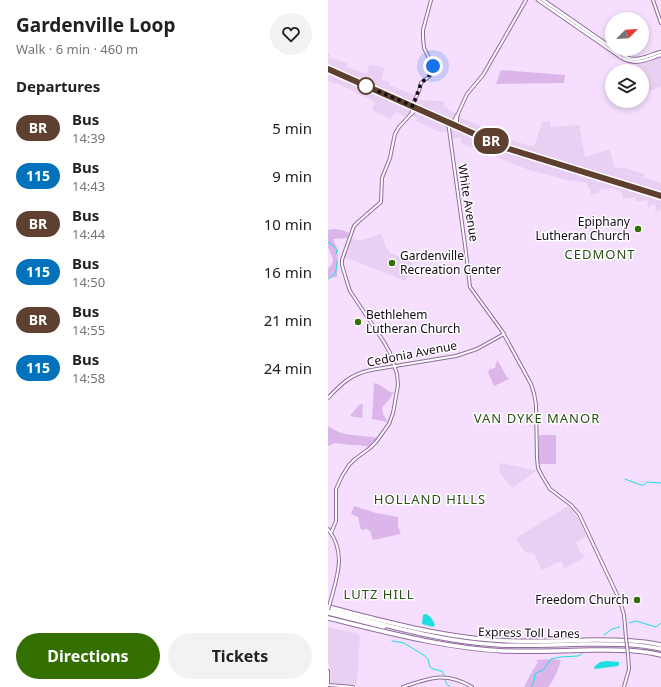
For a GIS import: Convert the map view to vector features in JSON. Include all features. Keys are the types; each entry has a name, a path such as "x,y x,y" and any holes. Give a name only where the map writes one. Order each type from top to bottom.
{"highway":[{"path":"329,605 425,630 470,638 527,642 623,640 661,645"},
{"name":"Express Toll Lanes","path":"328,611 427,637 473,645 522,648 622,646 661,650"},
{"path":"328,618 430,642 478,649 534,652 625,650 661,655"}],"main road":[{"path":"538,0 628,61 636,62 661,55"},
{"path":"542,0 605,43"},
{"path":"649,56 661,52"},
{"path":"625,56 632,59 638,59 648,56"},
{"path":"328,69 510,149 661,196"},
{"path":"412,113 417,108"},
{"path":"455,125 457,116"}],"street":[{"path":"331,533 336,521 336,489 349,465 376,442 392,419 398,385 398,377 388,348 350,291 342,262 352,229 355,224 381,202 382,178 390,158 395,134 399,127 412,113 421,83 433,72 432,65 424,49 423,37 423,30 431,0"},
{"path":"457,116 467,94 483,75 526,0"},
{"path":"653,0 661,23"},
{"name":"White Avenue","path":"448,122 470,287 494,318 504,334"},
{"path":"504,334 526,373 534,393 537,413 537,458 540,472 545,483 550,489 571,504 579,514 620,601 624,615 629,670 624,687"},
{"name":"Cedonia Avenue","path":"328,398 342,384 356,375 368,371 443,359 466,353 479,348 504,334"},
{"path":"328,529 337,545 340,560 328,611"},
{"path":"328,672 328,684 353,687"},
{"path":"403,687 426,679 439,677 458,680 472,687"}],"shaded area":[{"path":"328,54 330,54 329,58 348,63 347,67 364,73 367,73 369,64 384,68 381,80 390,82 389,85 417,96 415,100 445,101 443,106 448,108 447,110 458,114 458,116 511,140 534,147 542,122 550,121 551,127 579,125 585,157 610,149 613,163 616,168 625,168 644,174 643,177 661,183 661,210 655,212 656,205 652,204 651,207 648,208 647,200 636,202 635,197 623,199 622,192 612,188 599,190 599,193 591,195 590,188 588,188 587,183 567,180 529,170 461,143 461,137 449,139 448,131 440,132 416,121 418,119 411,114 408,118 396,112 390,119 372,110 375,102 336,83 335,84 328,81"},
{"path":"661,57 661,87 649,91 649,64 636,64"},
{"path":"501,70 565,75 564,83 496,84"},
{"path":"328,230 342,230 349,233 348,238 333,239 338,250 337,277 328,278 328,269 332,264 333,259 328,247"},
{"path":"381,233 390,253 412,262 406,281 344,257 351,238 362,240"},
{"path":"497,360 509,379 494,386 488,372 490,369 495,368"},
{"path":"374,383 390,392 394,392 382,408 383,414 388,422 372,419"},
{"path":"363,404 362,418 350,416 359,405"},
{"path":"328,426 334,430 346,434 377,438 370,447 335,443 328,446"},
{"path":"539,435 556,435 556,464 539,464"},
{"path":"500,463 536,471 512,488 499,472"},
{"path":"354,506 376,513 398,517 398,526 401,534 373,540 370,531 367,529 361,530 358,517 351,514"},
{"path":"568,506 576,515 587,536 576,542 579,550 585,557 564,569 561,561 542,570 534,553 526,552 516,538"},
{"path":"425,614 432,620 435,625 433,627 422,624 423,615"},
{"path":"328,627 356,633 360,636 357,685 330,683 331,677 328,661"},
{"path":"536,660 561,660 554,678 548,687 524,687 538,662"},
{"path":"600,662 619,662 619,665 595,669 594,667"}],"waterway":[{"path":"328,242 337,250 336,254"},
{"path":"328,279 336,272 337,261"},
{"path":"625,479 641,485 644,485 647,482 661,483"},
{"path":"629,623 636,621 656,627 661,623"},
{"path":"604,635 612,629 620,627"},
{"path":"392,641 404,643 425,656 428,659 430,667 442,671 444,675"},
{"path":"531,687 535,674 543,670 551,659 578,656 582,654"},
{"path":"445,680 450,687"}],"bus line":[{"name":"BR","path":"328,69 506,148 661,196"}],"place":[{"name":"Epiphany Lutheran Church","path":"638,229"},
{"name":"Gardenville Recreation Center","path":"392,263"},
{"name":"Bethlehem Lutheran Church","path":"358,322"},
{"name":"Freedom Church","path":"637,600"}],"district":[{"name":"CEDMONT","path":"600,254"},
{"name":"VAN DYKE MANOR","path":"537,418"},
{"name":"HOLLAND HILLS","path":"430,499"},
{"name":"LUTZ HILL","path":"379,594"}],"route":[{"path":"366,86 413,106 421,83 431,75 433,66"}]}
